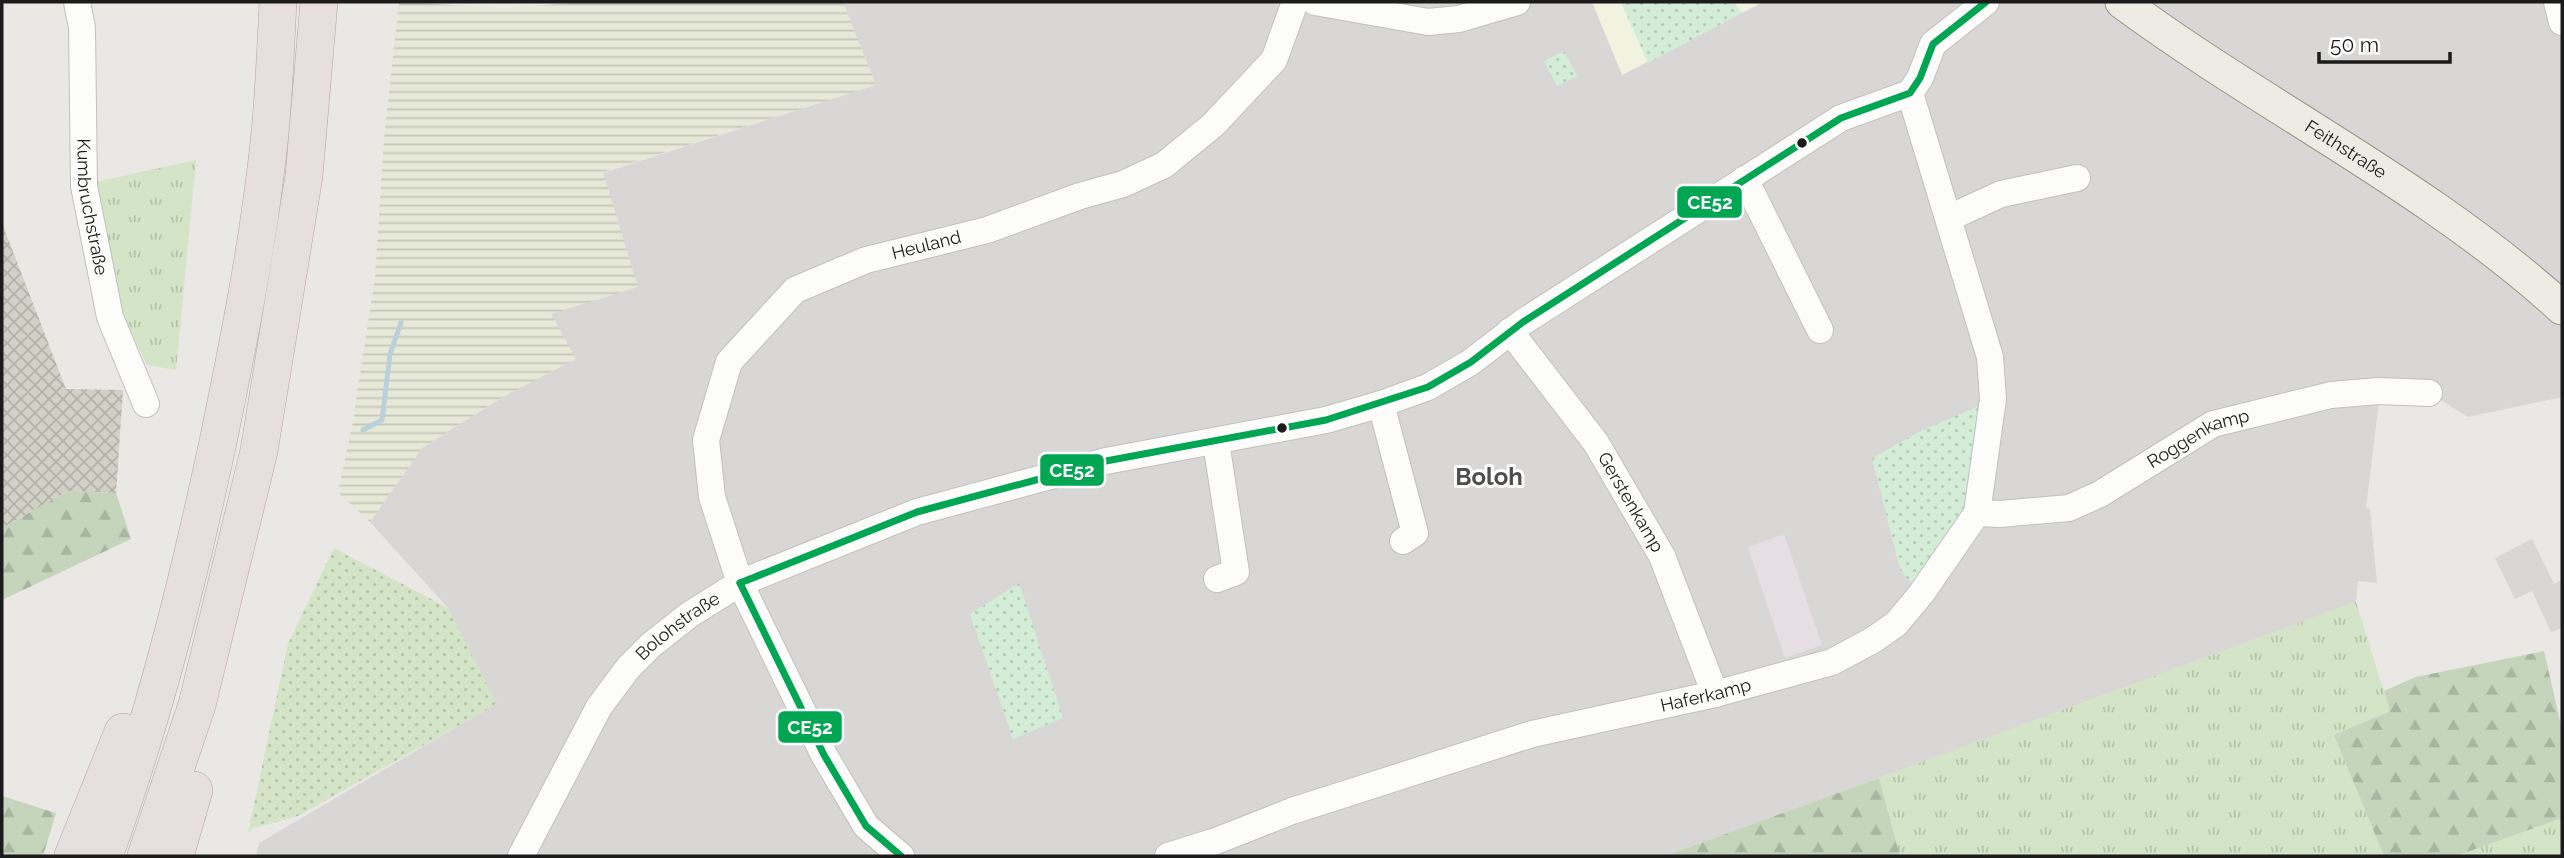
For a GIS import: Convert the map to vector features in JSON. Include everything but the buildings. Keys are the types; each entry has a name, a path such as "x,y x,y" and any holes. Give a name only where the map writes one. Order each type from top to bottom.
{"highway":[{"path":"104,856 125,799 181,604 201,523 241,331 265,175 278,5"},
{"path":"146,856 197,705 259,450 304,176 319,7"},
{"path":"73,856 146,671 181,604"},
{"path":"175,856 211,731 217,624"}],"main road":[{"name":"Feithstraße","path":"2122,2 2405,189 2473,237 2561,306"}],"street":[{"name":"Kumbruchstraße","path":"77,2 82,28 84,186 110,317 146,404"},
{"name":"Heuland","path":"740,583 712,497 706,440 729,362 795,290 866,260 987,230 1080,196 1123,184 1164,165 1213,125 1273,61 1295,2"},
{"path":"1315,2 1428,22 1459,19 1517,2"},
{"path":"1910,93 1920,78 1933,44 1986,2"},
{"path":"2557,2 2562,22"},
{"name":"Bolohstraße","path":"530,851 599,707 628,668 689,615 740,583 917,512 1106,461 1326,420 1428,387 1471,362 1510,331 1841,118 1910,93"},
{"name":"Haferkamp","path":"1168,856 1216,841 1293,811 1532,734 1715,694 1832,662 1896,624 1921,594 1977,513 1993,400 1990,357 1910,93"},
{"path":"1949,218 2001,194 2077,178"},
{"path":"1745,179 1820,331"},
{"name":"Gerstenkamp","path":"1510,331 1596,443 1662,556 1715,694"},
{"name":"Roggenkamp","path":"1977,513 2000,514 2069,508 2100,494 2213,424 2331,395 2379,391 2429,393"},
{"path":"1381,404 1414,534"},
{"path":"1216,442 1234,573"},
{"path":"740,583 824,755 866,826 901,856"}],"shaded area":[{"path":"399,2 506,8 587,2 843,2 876,85 603,172 638,287 551,314 576,359 501,398 422,448 370,522 338,492 352,427 375,278 384,139"},
{"path":"843,2 2562,2 2562,397 2468,417 2429,393 2380,392 2366,508 2370,509 2377,583 2358,581 2356,602 1979,741 1981,747 1947,753 1665,856 256,856 259,843 496,704 448,608 370,522 422,448 501,398 575,359 551,314 603,173 875,85"},
{"path":"1592,2 1763,2 1622,75"},
{"path":"1621,2 1734,2 1742,13 1648,63"},
{"path":"1564,51 1577,76 1557,86 1544,61"},
{"path":"2,223 66,389 123,390 116,493 68,491 2,528"},
{"path":"1993,400 1977,513 1921,594 1900,570 1872,458 1921,431"},
{"path":"1784,534 1822,645 1785,658 1748,547"},
{"path":"2532,539 2554,584 2562,580 2562,628 2551,632 2532,591 2515,599 2495,558"},
{"path":"1019,583 1063,718 1013,739 970,614"}],"green space":[{"path":"196,160 176,370 147,365 122,313 96,182"},
{"path":"68,491 116,493 131,539 2,600 2,528"},
{"path":"334,548 448,608 497,704 298,816 254,828 248,833 288,644"},
{"path":"2356,602 2390,711 2334,735 2384,856 1900,856 1879,778"},
{"path":"2544,651 2562,730 2562,818 2456,856 2384,856 2334,735 2390,711 2384,691 2416,677"},
{"path":"1879,778 1900,856 1665,856"},
{"path":"2,796 56,813 43,856 2,856"},
{"path":"2562,818 2562,856 2456,856"}],"waterway":[{"path":"363,430 382,420 390,354 401,323"}],"transit line":[{"name":"CE52","path":"740,583 917,512 1106,461 1326,420 1428,387 1471,362 1523,322 1841,118 1910,93 1920,78 1933,44 1986,2"},
{"name":"CE52","path":"740,583 824,755 866,826 901,856"}],"district":[{"name":"Boloh","path":"1489,477"}]}
